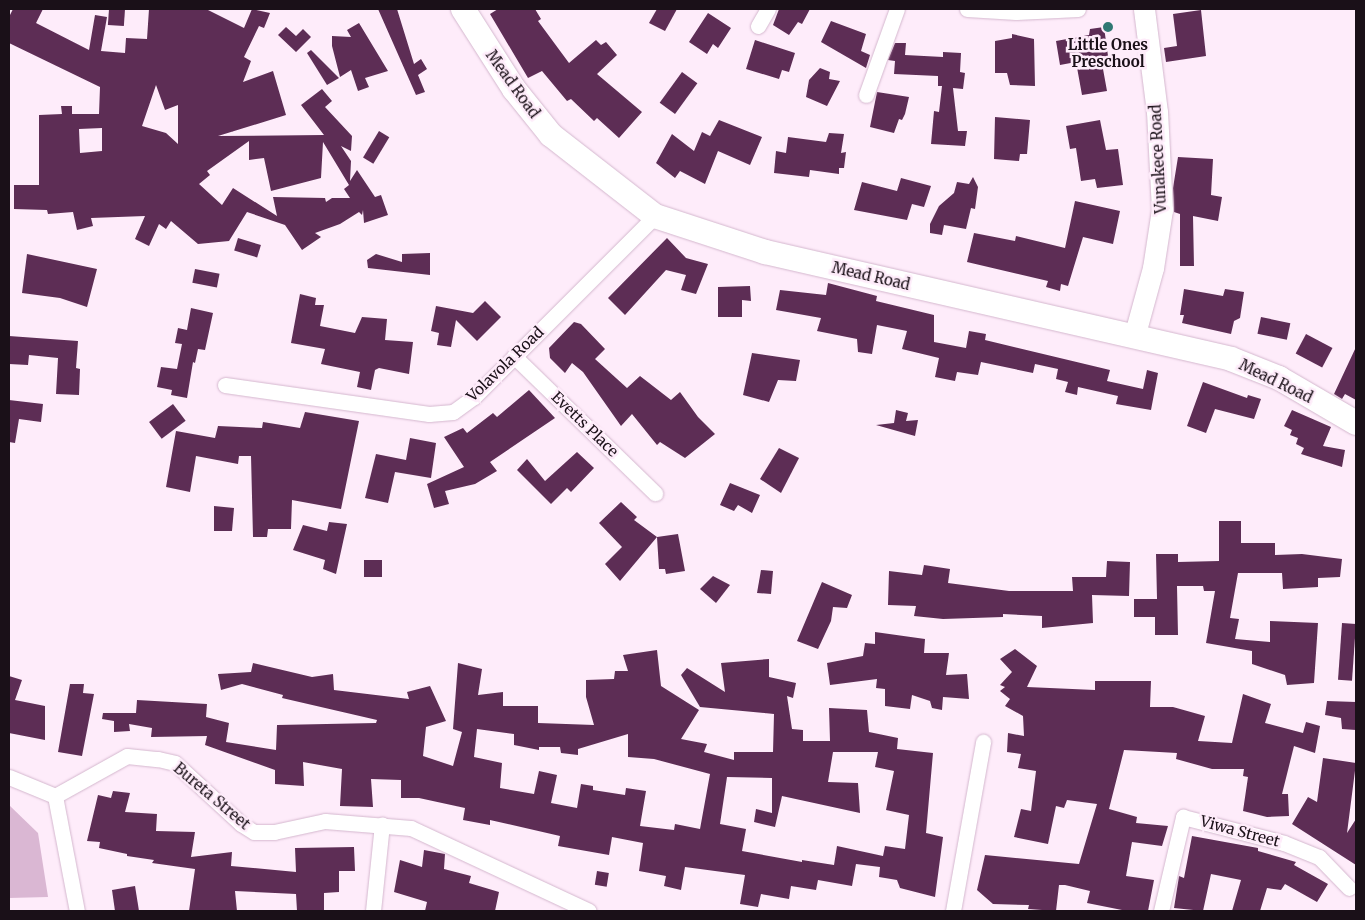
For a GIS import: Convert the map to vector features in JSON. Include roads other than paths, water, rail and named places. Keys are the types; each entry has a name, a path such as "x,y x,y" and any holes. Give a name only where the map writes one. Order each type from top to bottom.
{"main road":[{"name":"Mead Road","path":"463,9 514,89 551,135 655,216 765,252 1231,359 1279,378 1356,423"},
{"name":"Vunakece Road","path":"1134,337 1153,268 1162,210 1157,112 1144,9"}],"street":[{"path":"758,26 768,9"},
{"path":"866,95 897,9"},
{"path":"967,9 1016,12 1078,9"},
{"name":"Volavola Road","path":"225,385 429,414 452,412 474,397 655,216"},
{"name":"Evetts Place","path":"514,356 655,492"},
{"path":"953,911 983,742"},
{"name":"Bureta Street","path":"55,796 127,756 175,763 241,824 254,832 274,832 325,821 382,824 411,828 589,911"},
{"path":"9,777 55,796 77,911"},
{"name":"Viwa Street","path":"1161,911 1183,817 1284,843 1319,857 1349,888"},
{"path":"373,911 382,824"}],"place":[{"name":"Little Ones Preschool","path":"1108,27"}]}
